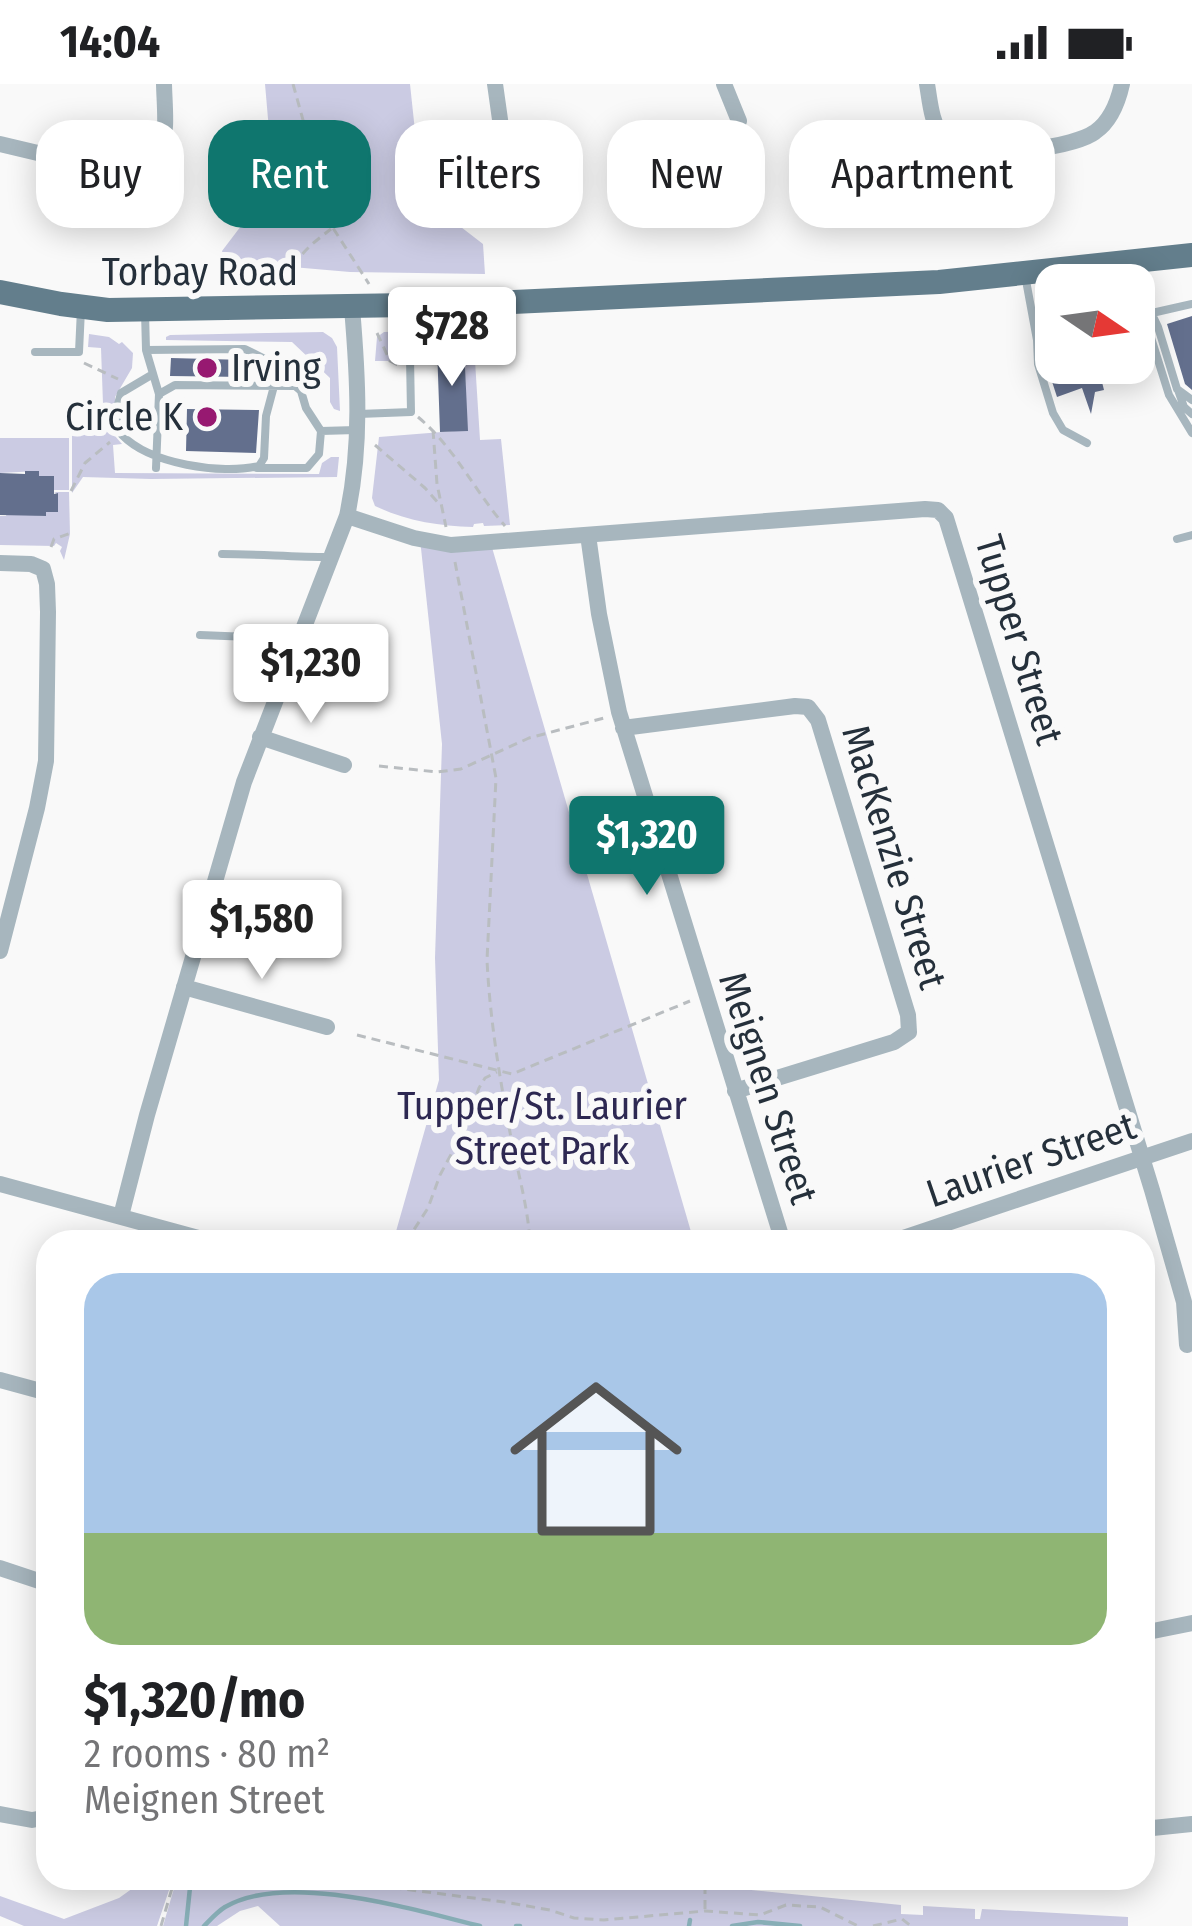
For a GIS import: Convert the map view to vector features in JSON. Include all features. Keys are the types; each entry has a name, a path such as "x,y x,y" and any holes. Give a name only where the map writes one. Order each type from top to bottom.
{"main road":[{"name":"Torbay Road","path":"0,292 81,308 352,308 910,283 1192,255"}],"street":[{"path":"0,144 122,172 139,170 162,150 164,84"},
{"path":"496,84 500,120"},
{"path":"724,84 738,120"},
{"path":"927,84 940,134 952,145 986,153 1060,145 1097,131 1113,113 1122,84"},
{"path":"121,1216 226,836 347,516 358,422 352,308"},
{"name":"Tupper Street","path":"347,516 451,545 938,510 946,518 1142,1156 1184,1302 1187,1345"},
{"name":"Meignen Street","path":"588,535 623,728 779,1230"},
{"path":"0,563 43,569 48,650 46,760 0,951"},
{"name":"MacKenzie Street","path":"623,728 808,707 818,720 908,1015 909,1032 894,1042 736,1091"},
{"path":"260,737 344,765"},
{"path":"184,987 327,1027"},
{"name":"Laurier Street","path":"949,1230 1192,1141"},
{"path":"0,1184 171,1230"},
{"path":"0,1380 36,1390"},
{"path":"0,1568 36,1580"},
{"path":"1155,1631 1192,1623"},
{"path":"0,1814 36,1819"},
{"path":"1155,1827 1192,1824"}],"lane":[{"path":"1025,274 1038,364 1053,412 1063,430 1087,443"},
{"path":"1155,312 1192,304"},
{"path":"35,352 79,352 81,308"},
{"path":"146,310 146,350 159,394 156,468"},
{"path":"1155,322 1184,407 1192,414"},
{"path":"146,350 226,355 250,351 267,360 301,391 306,409 321,430 319,454 307,468 198,468 135,446 122,435 118,404 121,393 153,374"},
{"path":"1155,352 1168,395 1192,433"},
{"path":"321,430 411,412 410,358"},
{"path":"159,394 175,380 295,386"},
{"path":"255,468 264,458 266,416 274,386"},
{"path":"1178,389 1192,400"},
{"path":"1177,539 1192,535"},
{"path":"222,554 331,557"},
{"path":"200,635 272,638 296,646"}],"path":[{"path":"292,84 302,120"},
{"path":"290,280 301,254 333,228 368,284"},
{"path":"434,347 464,327"},
{"path":"377,333 390,361 410,370"},
{"path":"79,361 130,386"},
{"path":"411,412 458,457 506,527"},
{"path":"433,430 446,529"},
{"path":"71,491 85,464 122,435"},
{"path":"375,445 441,507"},
{"path":"50,547 54,539 71,533"},
{"path":"455,559 496,778 487,960 492,1025 529,1230"},
{"path":"379,766 461,770 529,738 605,718"},
{"path":"358,1035 512,1073 692,1001"},
{"path":"414,1230 462,1134 479,1088 490,1074 501,1071"},
{"path":"161,1926 172,1890"},
{"path":"411,1890 604,1920 704,1911 760,1915 786,1905 808,1906 859,1926"},
{"path":"704,1911 705,1890"},
{"path":"873,1926 902,1919 911,1926"}],"green space":[{"path":"265,84 410,84 414,120 395,120 395,228 462,228 483,244 485,274 350,272 269,265 227,270 222,251 239,228 371,228 371,120 268,120"},
{"path":"473,329 480,440 501,439 510,525 435,524 375,506 379,437 467,430 464,346 392,349 391,361 375,361 377,337 384,332"},
{"path":"323,332 337,347 340,411 330,402 330,378 292,342 166,340 170,335"},
{"path":"89,334 122,342 133,353 132,368 115,397 115,436 122,444 113,445 115,473 319,474 322,463 339,457 337,477 83,477 72,493 72,434 104,432 101,348 88,347"},
{"path":"0,438 69,438 69,490 54,490 54,476 39,476 38,471 0,473"},
{"path":"54,492 69,492 70,534 64,560 62,547 56,543 0,545 0,516 57,512 58,494"},
{"name":"Tupper/St. Laurier Street Park","path":"420,539 491,544 691,1230 396,1230 439,1080 435,958 442,744"},
{"path":"130,1890 169,1890 157,1926 24,1926 0,1916 0,1896 64,1919"},
{"path":"174,1890 751,1890 901,1905 901,1914 923,1915 923,1906 975,1909 975,1919 980,1919 982,1909 1128,1917 1128,1926 280,1926 258,1906 217,1926 163,1926"}],"building":[{"path":"1192,316 1192,390 1185,384 1167,324"},
{"path":"464,346 468,431 440,432 437,347"},
{"name":"Irving","path":"171,358 245,360 245,377 170,376"},
{"path":"1053,384 1102,384 1104,390 1095,392 1091,414 1082,388 1057,397"},
{"path":"187,409 259,410 256,453 186,451"},
{"path":"0,473 54,476 58,512 0,515"}],"waterway":[{"path":"186,1926 190,1890"},
{"path":"204,1926 225,1907 282,1893 351,1897 480,1926"},
{"path":"689,1926 690,1920"},
{"path":"732,1926 758,1922 800,1926"}],"place":[{"name":"Irving","path":"207,368"},
{"name":"Circle K","path":"207,417"}]}
